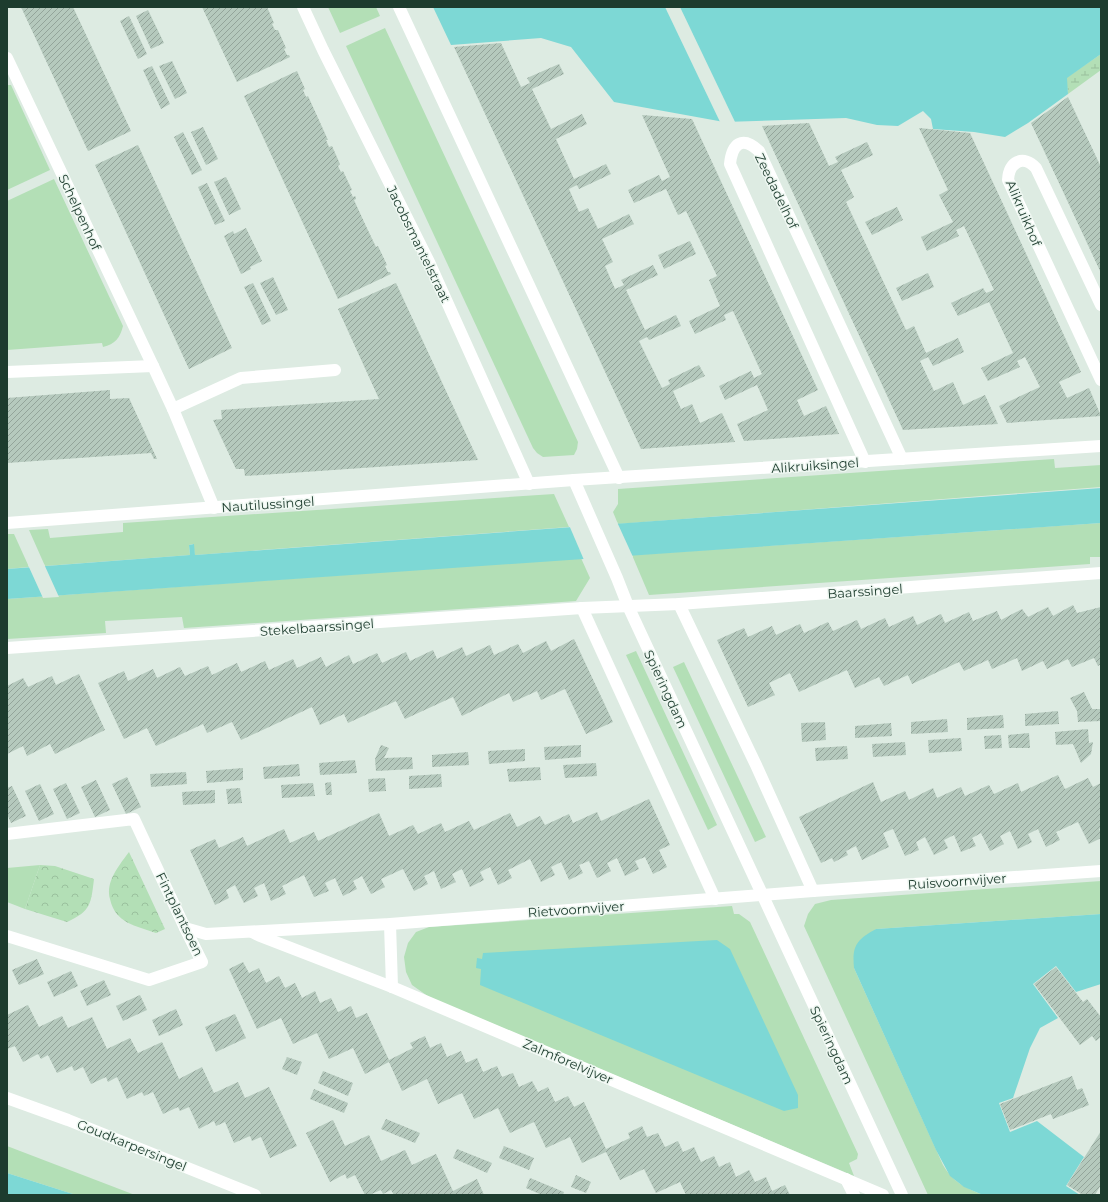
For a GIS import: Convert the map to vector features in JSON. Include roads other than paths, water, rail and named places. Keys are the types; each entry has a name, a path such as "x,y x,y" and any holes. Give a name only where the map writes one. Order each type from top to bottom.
{"street":[{"name":"Jacobsmantelstraat","path":"303,7 429,262 529,484"},
{"path":"399,7 619,478"},
{"name":"Schelpenhof","path":"7,58 154,366 214,508"},
{"name":"Zeedadelhof","path":"865,462 730,164 731,154 735,147 743,142 752,144 759,151 902,459"},
{"name":"Alikruikhof","path":"1101,305 1036,168 1031,162 1024,160 1016,162 1008,173 1008,180 1101,380"},
{"path":"7,372 154,366"},
{"path":"173,409 241,378 335,370"},
{"name":"Alikruiksingel","path":"529,484 1101,446"},
{"name":"Spieringdam","path":"574,480 628,606 902,1195"},
{"name":"Nautilussingel","path":"7,523 529,484"},
{"name":"Baarssingel","path":"628,606 679,604 1101,573"},
{"path":"679,604 756,765 813,891 762,895"},
{"name":"Stekelbaarssingel","path":"7,648 628,606"},
{"path":"582,608 715,898"},
{"name":"Fintplantsoen","path":"7,834 134,819 202,962 149,980 7,936"},
{"name":"Ruisvoornvijver","path":"813,891 1101,871"},
{"name":"Rietvoornvijver","path":"185,928 206,934 251,932 390,924 762,895"},
{"path":"390,924 392,987"},
{"name":"Zalmforelvijver","path":"251,932 392,987 883,1195"},
{"name":"Goudkarpersingel","path":"7,1098 68,1120 255,1195"},
{"path":"846,1179 854,1195"}],"water":[{"path":"433,7 1101,7 1101,54 1067,78 1068,94 1028,123 1005,137 974,132 933,129 931,119 923,111 898,126 877,125 846,118 724,122 614,102 571,47 541,38 451,45"},
{"path":"1101,488 1101,523 7,599 7,569 190,555 189,545 194,544 195,555"},
{"path":"1101,914 1101,984 1076,992 1056,966 1033,984 1058,1018 1040,1028 1030,1048 1013,1098 999,1103 1010,1132 1037,1121 1084,1157 1066,1186 1080,1195 983,1195 964,1187 950,1176 936,1150 854,968 854,954 857,944 860,940 876,929"},
{"path":"717,940 730,949 798,1095 798,1108 784,1111 480,985 481,969 476,968 477,958 482,959 483,953"},
{"path":"7,1173 76,1195 7,1195"}]}
